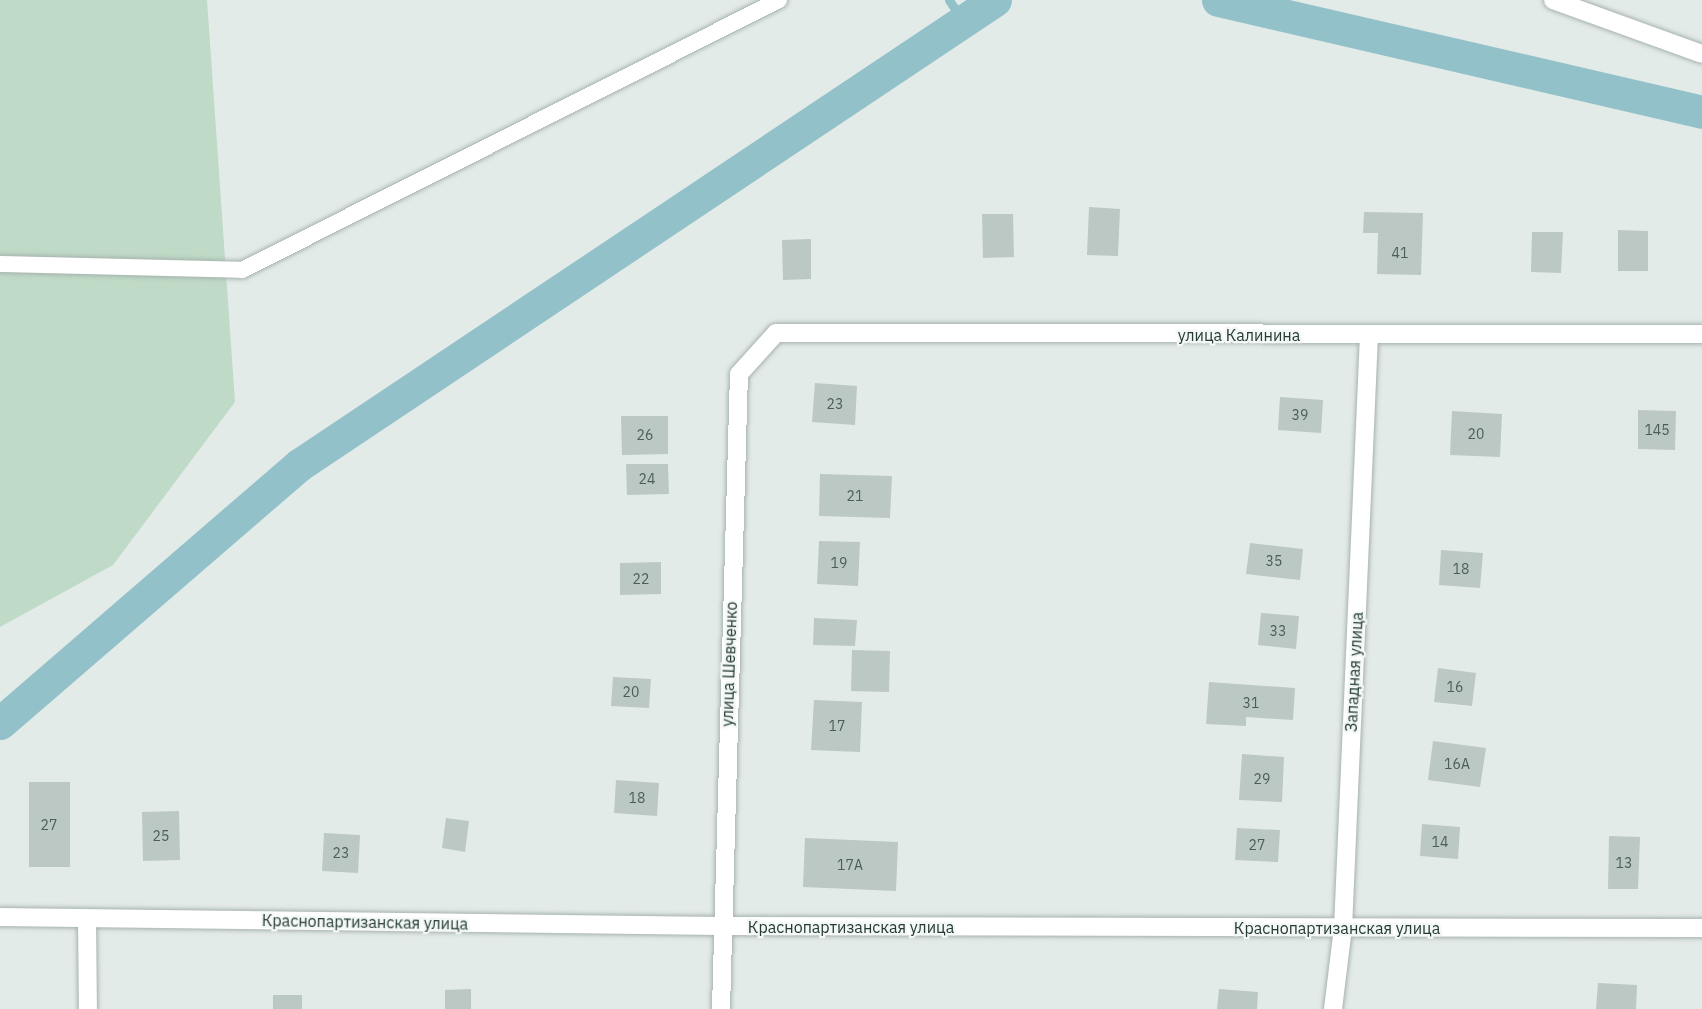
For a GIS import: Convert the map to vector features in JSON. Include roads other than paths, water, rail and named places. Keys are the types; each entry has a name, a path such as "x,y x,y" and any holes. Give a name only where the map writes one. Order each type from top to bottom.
{"street":[{"path":"1553,0 1701,47"},
{"name":"улица Калинина","path":"776,333 1702,334"},
{"name":"улица Шевченко","path":"721,1009 721,926 739,374 776,333"},
{"name":"Западная улица","path":"1333,1009 1343,928 1369,335"},
{"name":"Краснопартизанская улица","path":"0,917 721,926 1702,928"},
{"path":"87,919 88,1009"}],"lane":[{"path":"0,264 242,270 779,0"}],"waterway":[{"path":"949,0 963,21"},
{"path":"0,723 299,465 995,0"},
{"path":"1218,0 1702,112"}]}
